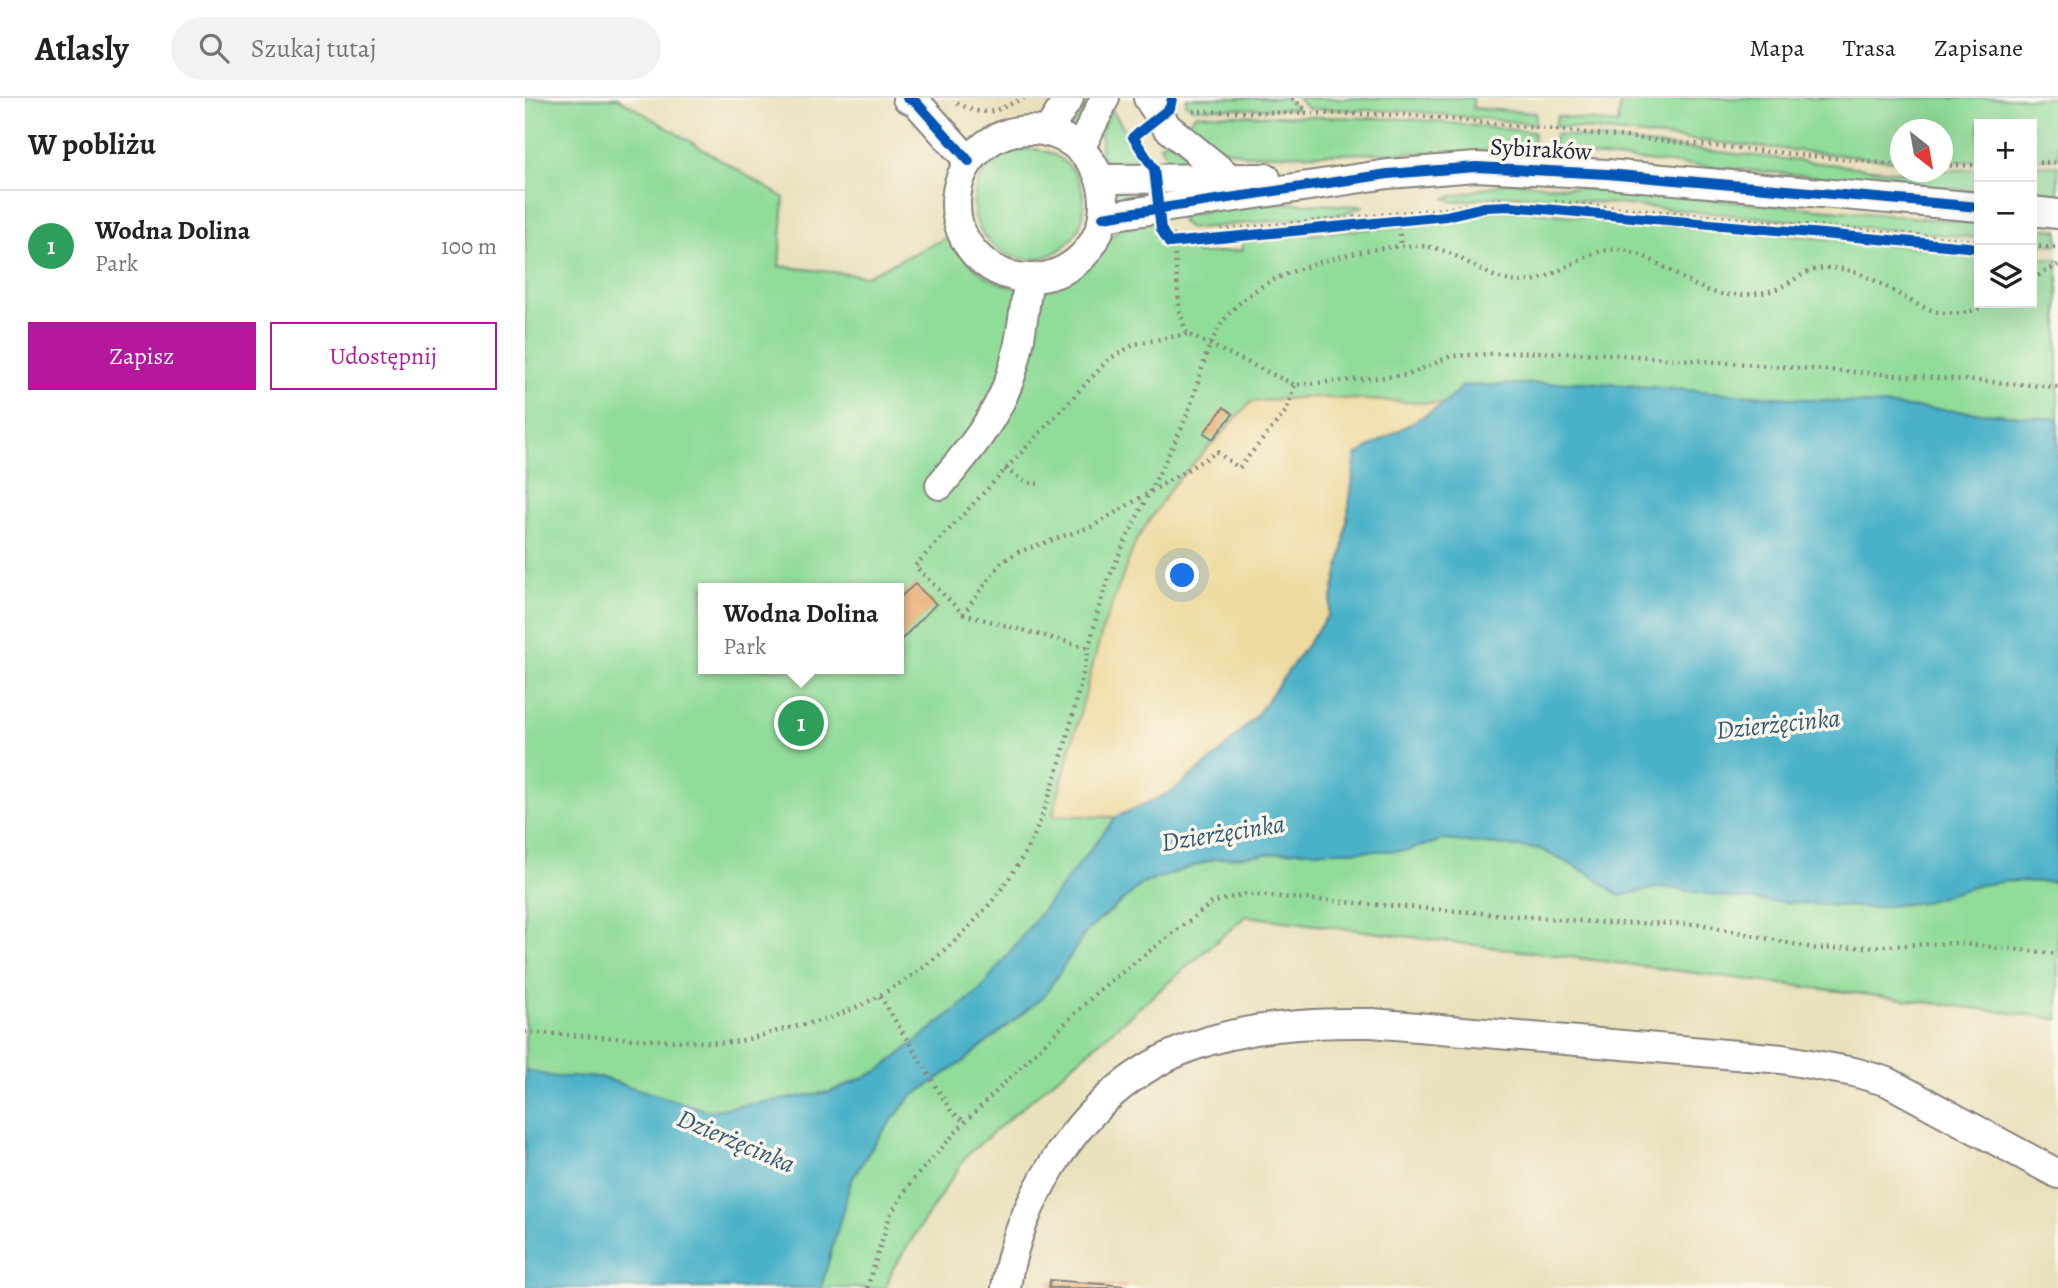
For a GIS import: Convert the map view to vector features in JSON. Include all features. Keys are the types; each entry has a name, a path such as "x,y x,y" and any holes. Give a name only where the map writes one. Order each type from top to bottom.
{"street":[{"path":"907,98 916,102 969,161"},
{"path":"1047,132 1069,98"},
{"path":"1080,149 1105,98"},
{"path":"1149,98 1167,127 1231,178"},
{"path":"1013,132 1047,132 1065,138 1080,149 1100,179 1104,198 1103,217 1094,241 1077,262 1063,271 1029,279 994,269 968,245 956,212 961,176 969,161 996,138 1013,132"},
{"name":"Sybiraków","path":"1103,217 1166,217 1388,174 1476,167 1542,169 1974,207"},
{"path":"1100,179 1388,174"},
{"path":"2037,212 2058,214"},
{"path":"940,485 972,447 993,414 1009,381 1029,279"},
{"path":"1006,1288 1018,1239 1039,1186 1071,1134 1103,1102 1158,1060 1195,1045 1270,1026 1320,1022 1372,1023 1782,1059 1854,1072 1888,1082 2058,1174"}],"path":[{"path":"947,98 978,114 988,113 1024,98"},
{"path":"1292,98 1307,112"},
{"path":"1181,111 1409,115 1890,164"},
{"path":"2037,163 2058,162"},
{"path":"1953,166 1974,165"},
{"path":"1210,235 1398,217 1510,202"},
{"path":"1553,202 1974,241"},
{"path":"1539,208 1974,248"},
{"path":"1166,217 1163,238 1178,238"},
{"path":"1166,217 1178,238 1180,314 1187,334"},
{"path":"1398,217 1401,245"},
{"path":"525,1032 632,1040 733,1042 830,1018 880,996 945,950 988,907 1022,859 1053,782 1107,584 1192,405 1207,345 1229,312 1258,288 1288,272 1401,245 1432,246 1510,281 1530,281 1564,271 1591,255 1610,249 1646,256 1695,287 1724,295 1773,290 1805,272 1830,268 1857,271 1902,299 1927,310 1954,314 1974,308"},
{"path":"2037,246 2058,248"},
{"path":"2037,254 2058,256"},
{"path":"2037,276 2058,265"},
{"path":"1089,648 963,614 915,566 1109,359 1135,344 1187,334 1295,385 1408,375 1451,356 1527,352 1622,355 2058,387"},
{"path":"963,614 1001,563 1018,552 1093,526 1217,452 1239,468 1286,411 1295,385"},
{"path":"1005,469 1024,482 1039,484"},
{"path":"867,1288 890,1215 911,1182 965,1122 1099,990 1212,903 1243,894 1607,923 1699,924 1817,949 1954,943 2058,954"},
{"path":"880,996 951,1111 965,1122"}],"green space":[{"path":"525,98 618,98 784,198 779,266 866,276 950,236 973,266 988,277 1020,288 1038,288 1074,276 1088,264 1110,237 1124,227 1156,219 1161,247 1195,245 1196,254 1243,250 1242,241 1447,221 1484,212 1510,210 1974,253 1974,308 2037,308 2037,258 2058,260 2058,419 1585,382 1463,386 1444,404 1308,397 1251,402 1173,485 1136,541 1053,815 1116,817 980,990 879,1071 830,1092 708,1111 599,1077 555,1077 525,1070"},
{"path":"1080,98 1093,100 1074,132 1065,127"},
{"path":"1186,98 1286,98 1298,109 1193,108 1186,104"},
{"path":"1297,98 1473,98 1473,108 1536,113 1535,124 1407,111 1309,109"},
{"path":"1621,98 2058,98 2058,158 2037,159 2037,119 1974,119 1974,161 1953,162 1953,119 1890,119 1890,160 1555,126 1557,116 1618,124"},
{"path":"1111,110 1150,170 1109,165 1101,157 1101,132"},
{"path":"1197,114 1411,119 1534,132 1533,147 1529,151 1246,155 1203,143 1181,127"},
{"path":"1555,134 1890,171 1890,182 1953,182 1953,170 1974,169 1974,191 1558,153 1553,146"},
{"path":"1166,140 1203,165 1175,170 1160,145"},
{"path":"1029,149 1050,153 1068,165 1080,183 1084,204 1080,225 1068,243 1050,255 1029,259 1008,255 990,243 978,225 974,204 978,183 990,165 1008,153"},
{"path":"2058,165 2058,198 2037,196 2037,166"},
{"path":"1509,182 1974,223 1974,238 1540,197 1510,195 1453,202 1445,198"},
{"path":"1152,187 1153,200 1115,203 1113,190"},
{"path":"1264,202 1364,206 1342,214 1189,229 1182,222 1181,215"},
{"path":"2037,228 2058,230 2058,245 2037,243"},
{"path":"1444,840 1540,849 1590,874 1619,896 1662,887 1749,900 2012,881 2058,882 2058,1019 1246,916 967,1155 892,1270 886,1288 821,1288 851,1181 878,1138 910,1098 964,1061 1044,996 1086,932 1142,884 1214,859 1295,851 1404,851"}],"sand":[{"path":"1308,397 1444,404 1356,455 1343,550 1328,615 1256,716 1216,757 1171,792 1116,817 1053,815 1102,631 1136,541 1173,485 1251,402"}],"water":[{"name":"Dzierżęcinka","path":"1585,382 2058,419 2058,882 2012,881 1980,885 1924,902 1871,908 1749,900 1662,887 1619,896 1590,874 1540,849 1444,840 1404,851 1295,851 1214,859 1142,884 1086,932 1044,996 964,1061 910,1098 878,1138 851,1181 821,1288 525,1288 525,1070 555,1077 599,1077 708,1111 830,1092 879,1071 980,990 1116,817 1171,792 1216,757 1256,716 1328,615 1343,550 1356,455 1444,404 1463,386"}],"building":[{"path":"1224,407 1233,414 1213,439 1204,433"},
{"path":"915,584 936,604 904,637 904,594"},
{"path":"1050,1280 1126,1286 1126,1288 1049,1288"}],"cycle path":[{"path":"907,98 916,102 969,161"},
{"path":"1172,98 1170,108 1133,137 1154,169 1161,229 1169,243 1446,216 1484,207 1510,206 1974,248"},
{"path":"1103,217 1388,174 1476,167 1607,174 1974,207"}],"place":[{"name":"Wodna Dolina","path":"801,723"}]}
